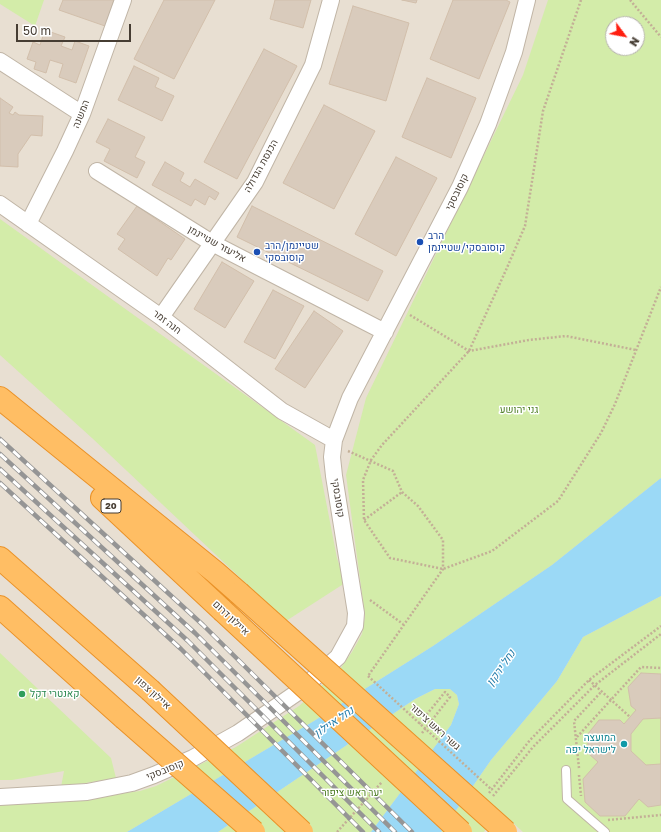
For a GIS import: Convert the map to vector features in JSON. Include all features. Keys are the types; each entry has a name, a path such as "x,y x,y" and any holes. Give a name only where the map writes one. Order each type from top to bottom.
{"highway":[{"path":"0,398 215,572 506,832"},
{"name":"איילון דרום","path":"0,404 461,832"},
{"name":"איילון צפון","path":"0,558 150,690 302,832"},
{"path":"0,607 254,832"}],"street":[{"name":"המשנה","path":"28,224 82,114 123,0"},
{"name":"הכנסת הגדולה","path":"161,317 255,182 313,65 331,0"},
{"name":"קוסובסקי","path":"0,797 87,792 132,783 193,758 238,733 298,692 316,678 338,657 354,626 356,613 334,476 334,443 350,398 460,187 485,130 514,52 527,0"},
{"path":"0,61 82,114"},
{"name":"אליעזר שטיינמן","path":"96,171 212,243 385,332"},
{"name":"חנה זמר","path":"0,204 161,317 282,411 334,443"}],"lane":[{"path":"566,770 567,799 605,832"}],"path":[{"path":"581,0 543,111 525,226 469,351 382,445 371,460 363,480 364,520 390,558 443,569 492,551 558,501 601,433 661,287"},
{"path":"630,0 661,37"},
{"path":"398,307 469,351 529,340 566,336 636,350"},
{"path":"334,443 393,471 402,492 418,506 443,540 443,569 403,624 353,587"},
{"path":"364,520 402,492"},
{"name":"גשר ראש ציפור","path":"403,624 368,676 495,793 533,747 594,685"},
{"path":"492,790 530,740 589,680 661,626"},
{"path":"594,685 661,634"},
{"path":"576,737 640,667 661,668"},
{"path":"589,680 630,717"},
{"path":"582,802 574,721 602,691"},
{"path":"419,724 445,692 450,697 421,734"},
{"path":"337,832 387,777"},
{"path":"601,820 661,815"}],"shaded area":[{"path":"0,0 661,0 661,832 0,832"}],"green space":[{"path":"0,0 44,0 35,26 0,4"},
{"name":"גני יהושע","path":"548,0 661,0 661,478 552,565 433,646 314,721 127,832 0,832 0,804 47,803 140,791 156,786 236,747 299,706 340,669 362,634 365,616 346,475 366,398 523,75"},
{"path":"0,219 315,445 337,558 345,583 286,621 92,438 0,355"},
{"path":"661,596 661,832 523,832 498,809 484,832 441,832 491,760 557,681 583,637"},
{"name":"קאנטרי דקל","path":"0,653 111,758 116,778 61,787 64,771 12,780 0,780"},
{"name":"יער ראש ציפור","path":"435,689 450,689 457,695 459,704 451,725 371,832 218,832 415,699"}],"water":[{"path":"661,478 661,596 583,637 557,681 491,760 441,832 371,832 451,725 459,704 457,695 450,689 435,689 415,699 218,832 127,832 314,721 433,646 552,565"}],"building":[{"path":"63,0 114,0 105,26 59,10"},
{"path":"164,0 215,0 174,79 134,59"},
{"path":"275,0 311,0 303,28 270,19"},
{"path":"402,0 417,0 416,3"},
{"path":"453,0 506,0 510,2 479,79 430,59"},
{"path":"353,6 409,23 386,101 329,84"},
{"path":"45,30 65,37 61,46 72,50 75,41 89,46 76,83 59,77 63,64 50,60 46,73 34,69 36,62 27,59 33,42 40,45"},
{"path":"264,49 297,66 237,179 204,162"},
{"path":"134,66 159,78 155,87 174,96 162,121 118,100"},
{"path":"427,78 476,98 451,158 402,137"},
{"path":"0,98 13,107 9,113 13,115 15,112 19,115 43,116 42,136 31,135 18,154 18,167 0,166"},
{"path":"324,105 375,131 334,209 283,183"},
{"path":"108,119 145,137 135,157 145,162 137,178 104,161 110,149 96,142"},
{"path":"396,157 437,178 396,256 355,234"},
{"path":"165,162 184,173 180,181 190,187 195,179 219,193 215,200 209,196 205,205 195,199 191,206 152,185"},
{"path":"137,206 185,239 171,260 168,258 157,276 118,249 125,239 117,234"},
{"path":"252,206 383,271 368,301 237,237"},
{"path":"222,262 254,281 225,328 194,309"},
{"path":"273,290 304,306 275,359 244,342"},
{"path":"314,311 343,331 305,388 275,369"},
{"name":"המועצה לישראל יפה","path":"641,673 661,674 661,805 648,807 639,799 625,816 600,816 585,802 583,779 598,762 589,754 587,735 599,720 620,720 624,724 636,710 631,706 628,687"},
{"path":"661,718 661,764 646,765 631,751 631,734 643,719"}],"railway":[{"path":"0,439 203,625 412,832"},
{"path":"0,454 195,633 395,832"},
{"path":"0,469 188,641 379,832"},
{"path":"0,483 181,649 363,832"}],"place":[{"name":"הרב קוסובסקי/שטיינמן","path":"420,242"},
{"name":"שטיינמן/הרב קוסובסקי","path":"257,252"},
{"name":"קאנטרי דקל","path":"22,694"},
{"name":"המועצה לישראל יפה","path":"624,744"}],"water label":[{"name":"נחל ירקון","path":"501,668"},
{"name":"נחל איילון","path":"334,722"}]}
